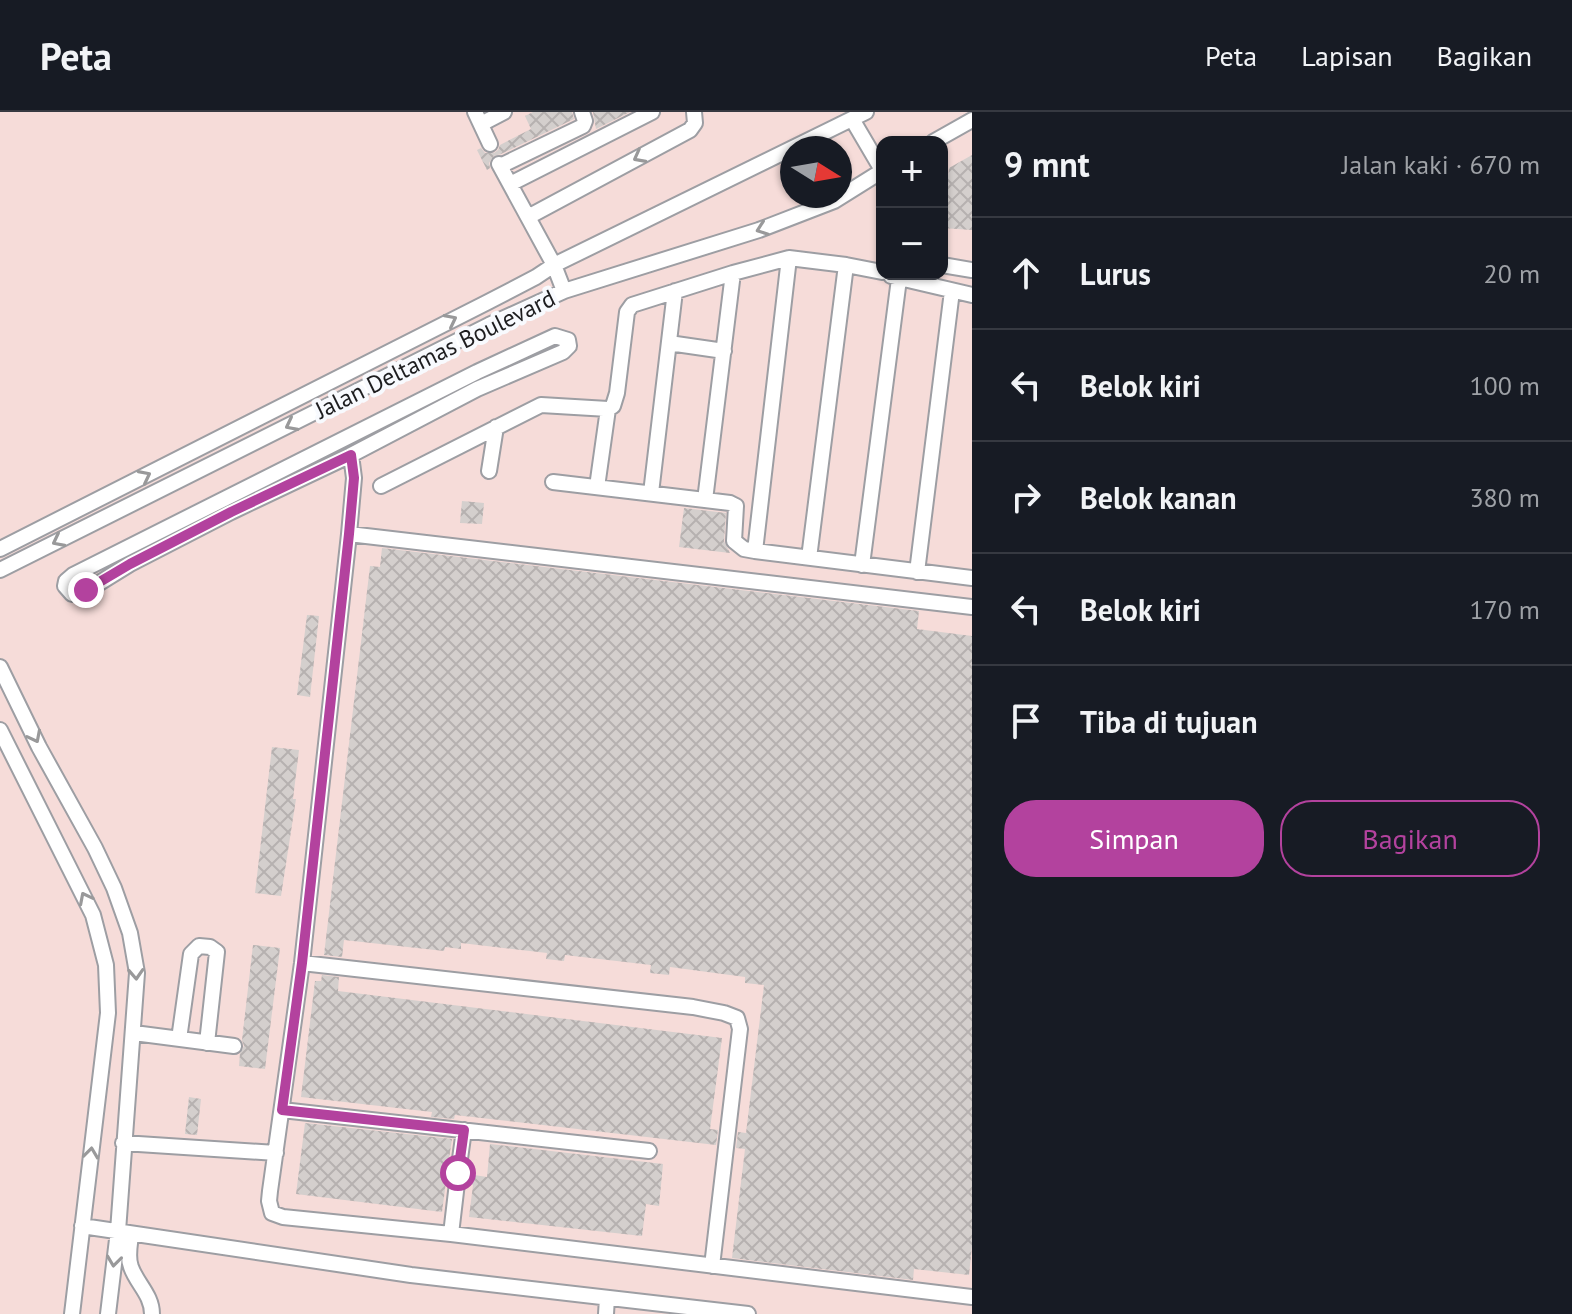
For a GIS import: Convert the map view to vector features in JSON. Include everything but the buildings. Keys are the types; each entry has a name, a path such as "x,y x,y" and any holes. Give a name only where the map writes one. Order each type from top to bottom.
{"street":[{"path":"490,144 478,118 504,112"},
{"path":"564,291 554,265 499,165 583,126 582,112"},
{"path":"510,184 652,112"},
{"path":"528,217 690,130 695,123 694,112"},
{"path":"0,549 486,303 554,265 859,115 876,156"},
{"path":"944,136 972,120"},
{"name":"Jalan Deltamas Boulevard","path":"0,570 475,332 564,291 759,230 834,201 876,174"},
{"path":"755,551 789,258"},
{"path":"381,486 545,404 608,409 613,406 628,309 632,305 789,258 876,272"},
{"path":"809,558 846,265"},
{"path":"948,266 972,270"},
{"path":"705,500 733,273"},
{"path":"862,565 889,280"},
{"path":"909,280 972,295"},
{"path":"651,493 675,291"},
{"path":"917,572 952,291"},
{"path":"555,336 569,341 563,352 477,389 351,455 155,551 83,593 72,594 65,586 73,575 477,372 555,336"},
{"path":"669,343 724,351"},
{"path":"597,487 608,409"},
{"path":"489,471 496,427"},
{"path":"351,455 354,478 349,534 302,963 269,1201 272,1213 972,1297"},
{"path":"553,482 730,503 736,506 734,541 744,549 972,578"},
{"path":"349,534 972,607"},
{"path":"0,667 39,747 95,848 130,933 137,973 123,1143 125,1233 130,1265 152,1305 152,1314"},
{"path":"0,730 93,915 106,965 108,1013 72,1314"},
{"path":"179,1039 191,954 199,946 210,947 217,952 207,1043"},
{"path":"302,963 693,1007 737,1018 740,1029 712,1266"},
{"path":"134,1033 234,1046"},
{"path":"282,1110 649,1151"},
{"path":"451,1234 464,1130"},
{"path":"123,1143 276,1153"},
{"path":"82,1226 607,1307 748,1314"},
{"path":"108,1314 125,1233"}],"shaded area":[{"path":"0,112 972,112 972,1314 0,1314"}],"route":[{"path":"86,590 231,512 351,455 354,478 349,534 302,963 282,1110 464,1130 458,1173"}]}
